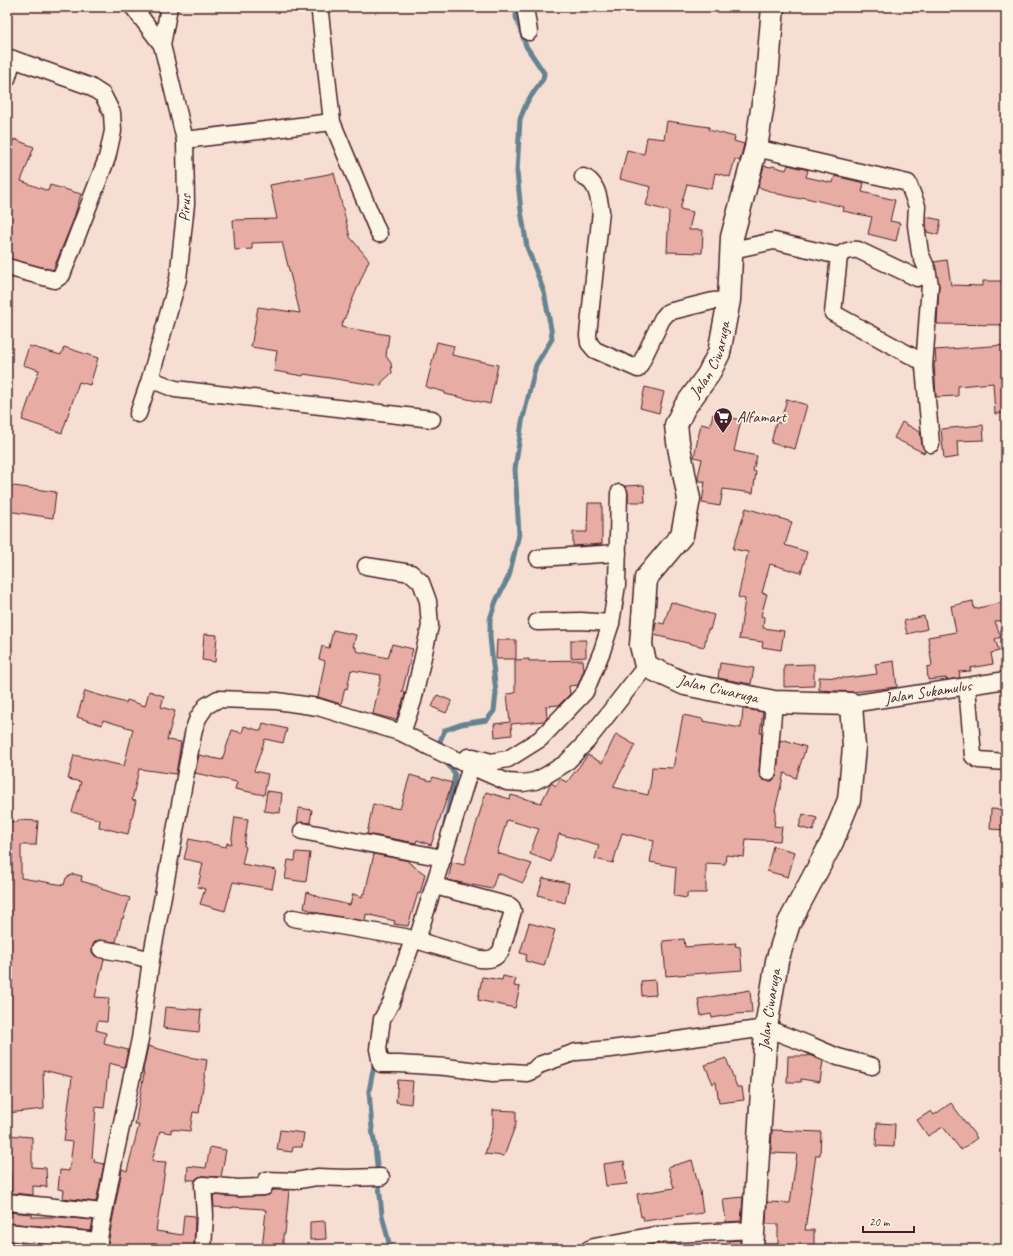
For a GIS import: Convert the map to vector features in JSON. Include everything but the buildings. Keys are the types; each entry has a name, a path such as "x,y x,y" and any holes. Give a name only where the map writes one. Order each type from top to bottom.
{"street":[{"name":"Pirus","path":"133,7 162,45 185,140 186,204 178,279 150,379 138,414"},
{"path":"162,45 169,7"},
{"path":"321,7 320,13 332,122 379,234"},
{"path":"525,7 529,32"},
{"name":"Jalan Ciwaruga","path":"753,1239 766,1028 777,961 789,923 832,842 849,800 854,747 851,704 774,702 685,684 646,666 641,645 646,578 682,534 689,499 676,425 684,408 708,375 719,353 730,300 732,237 756,148 767,78 773,7"},
{"path":"7,79 10,58 89,86 104,96 112,112 113,131 107,158 62,275 55,280 7,267"},
{"path":"185,140 332,122"},
{"path":"756,148 908,183 918,206 916,225 920,253 927,269 930,284 924,367 930,444"},
{"path":"583,177 587,178 598,191 601,211 588,335 589,343 595,350 638,369 662,319 668,312 713,300 730,300"},
{"path":"732,250 774,241 838,256"},
{"path":"917,278 858,250 843,252 838,256 833,313 917,359"},
{"path":"150,379 175,389 432,419"},
{"path":"450,757 473,757 491,762 508,759 540,739 585,692 602,651 611,623 617,585 619,493"},
{"path":"538,558 618,553"},
{"path":"366,566 411,573 421,582 428,601 430,626 413,701 402,733"},
{"path":"537,622 581,621 611,623"},
{"path":"7,1232 98,1245 103,1212 140,1039 151,960 194,729 198,718 206,706 218,699 278,701 318,707 402,733 450,757 507,782 535,782 566,763 587,741 646,666"},
{"name":"Jalan Sukamulus","path":"851,704 1006,680"},
{"path":"967,686 973,756 979,760 1006,762"},
{"path":"768,772 774,702"},
{"path":"470,766 434,886 391,1003 382,1019 378,1049 381,1064 446,1067 493,1073 527,1073 534,1070 539,1065 576,1052 611,1049 766,1028 838,1057 872,1066"},
{"path":"302,831 443,858"},
{"path":"292,918 405,937 480,959 492,959 498,956 501,951 513,911 510,906 434,886"},
{"path":"101,949 151,960"},
{"path":"203,1249 205,1215 203,1185 239,1188 264,1187 266,1180 295,1181 317,1177 381,1177"},
{"path":"7,1202 103,1212"},
{"path":"589,1249 655,1235 753,1239"}],"waterway":[{"path":"442,749 440,741 445,730 462,724 487,720 494,711 496,693 490,637 490,619 496,601 509,576 519,534 515,469 522,422 536,365 552,339 544,292 527,247 517,172 520,119 527,102 543,79 544,73 526,46 516,17 517,7"},
{"path":"444,829 455,775 446,761"},
{"path":"375,1060 369,1091 382,1215 389,1243 389,1249"}],"place":[{"name":"Alfamart","path":"723,434"}]}
